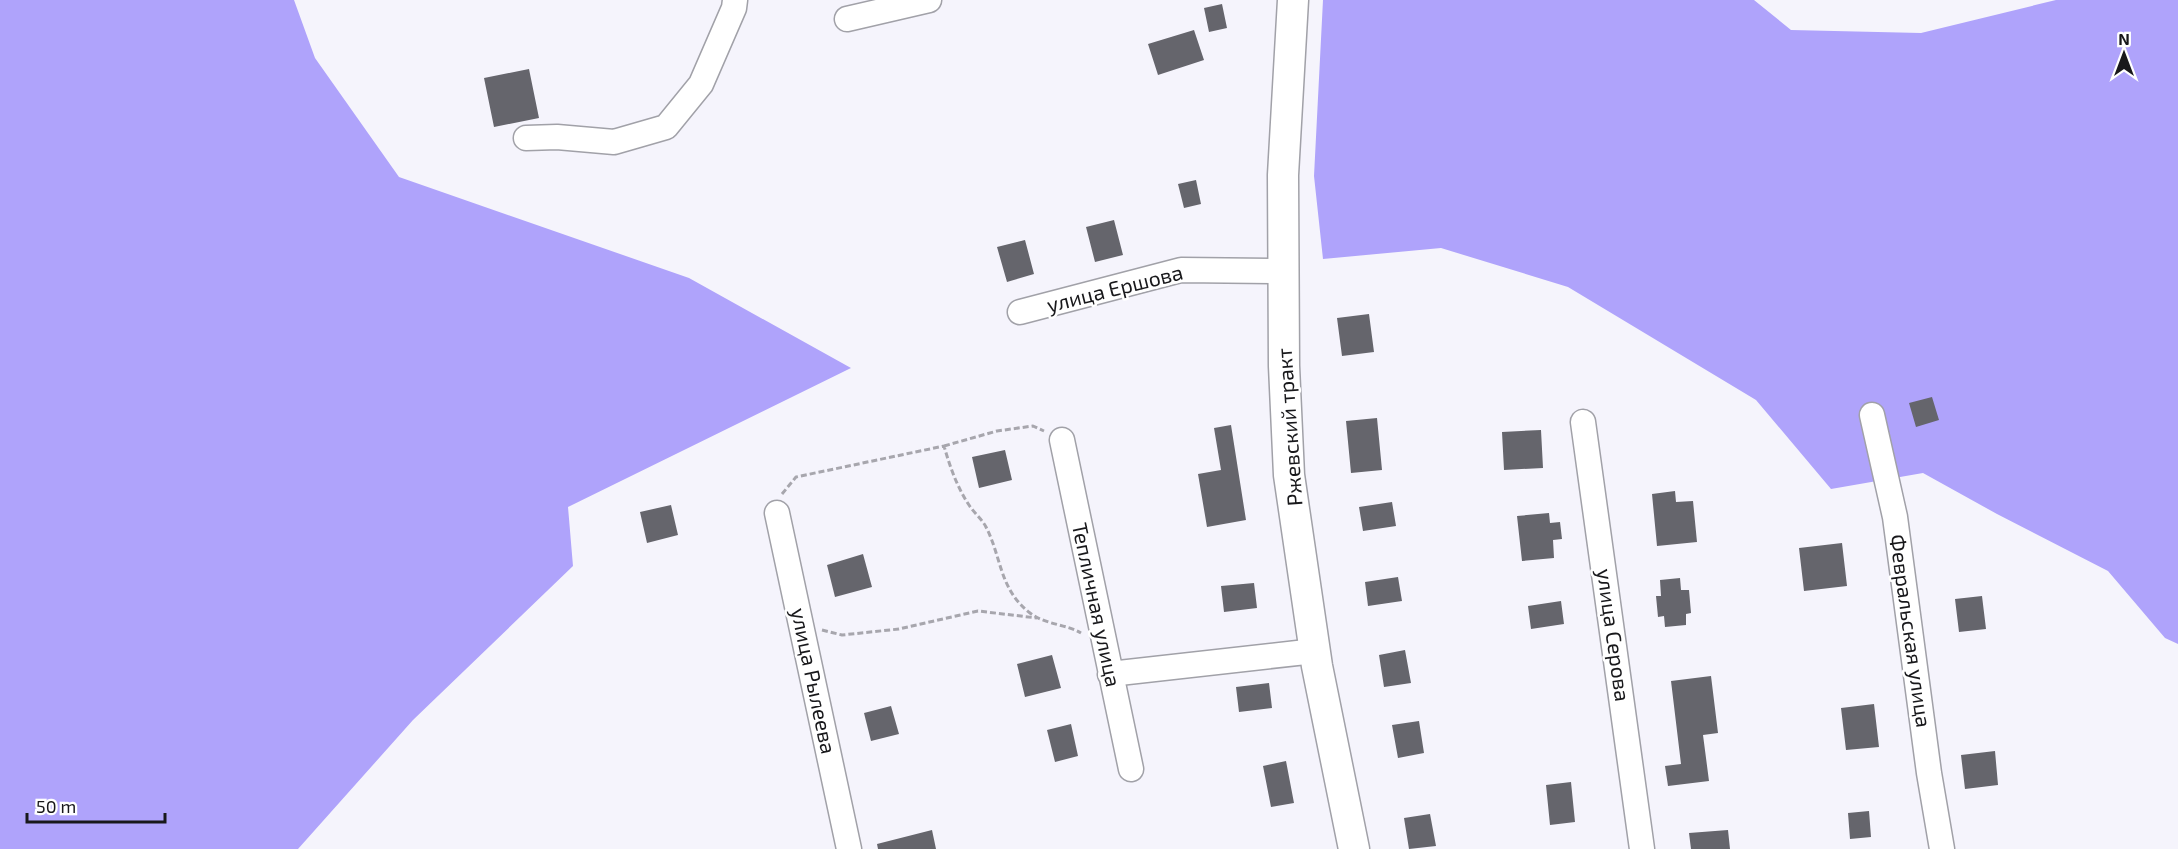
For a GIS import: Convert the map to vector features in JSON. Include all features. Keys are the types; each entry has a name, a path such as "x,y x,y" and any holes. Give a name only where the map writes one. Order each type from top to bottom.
{"main road":[{"name":"Ржевский тракт","path":"1293,0 1283,175 1284,366 1289,475 1315,651 1354,849"}],"street":[{"path":"526,138 556,137 614,142 666,127 701,84 734,8 735,0"},
{"path":"847,19 929,0"},
{"name":"улица Ершова","path":"1020,312 1181,270 1283,271"},
{"name":"Февральская улица","path":"1872,415 1895,518 1929,773 1942,849"},
{"name":"улица Серова","path":"1583,422 1642,849"},
{"name":"Тепличная улица","path":"1062,440 1131,769"},
{"name":"улица Рылеева","path":"777,513 849,849"},
{"path":"1110,674 1315,651"}],"path":[{"path":"777,513 779,498 796,477 944,446 997,431 1034,426 1062,440"},
{"path":"944,446 960,488 969,505 986,527 999,567 1014,596 1031,614 1055,625 1075,629 1104,646"},
{"path":"802,625 842,635 899,629 978,611 1042,619"}],"shaded area":[{"path":"0,0 294,0 315,58 399,177 689,278 851,368 568,507 573,566 413,720 298,849 0,849"},
{"path":"1323,0 1754,0 1791,30 1921,33 2056,0 2178,0 2178,644 2165,638 2108,571 1923,473 1831,489 1756,400 1568,287 1441,248 1323,259 1314,176"}],"building":[{"path":"1222,4 1227,28 1209,32 1204,8"},
{"path":"1194,30 1204,60 1158,75 1148,44"},
{"path":"529,69 539,118 494,127 484,78"},
{"path":"1196,180 1201,204 1184,208 1178,184"},
{"path":"1114,220 1123,255 1095,262 1086,227"},
{"path":"1025,240 1034,274 1007,282 997,247"},
{"path":"1369,314 1374,352 1342,356 1337,318"},
{"path":"1932,397 1939,420 1916,427 1909,403"},
{"path":"1377,418 1382,470 1351,473 1346,421"},
{"path":"1231,425 1246,520 1207,527 1198,474 1221,470 1214,428"},
{"path":"1541,430 1543,468 1504,470 1502,432"},
{"path":"1005,450 1012,480 979,488 972,457"},
{"path":"1675,491 1676,502 1693,501 1697,542 1657,546 1652,494"},
{"path":"1392,502 1396,526 1363,531 1359,507"},
{"path":"671,505 678,535 647,543 640,512"},
{"path":"1549,513 1550,523 1560,522 1562,539 1553,540 1554,558 1522,561 1517,516"},
{"path":"1842,543 1847,586 1804,591 1799,548"},
{"path":"863,554 872,587 835,597 827,565"},
{"path":"1398,577 1402,601 1368,606 1365,582"},
{"path":"1680,578 1681,590 1689,590 1691,613 1686,614 1686,625 1665,627 1664,616 1658,617 1656,596 1661,596 1660,580"},
{"path":"1254,583 1257,608 1224,612 1221,586"},
{"path":"1982,596 1986,629 1959,632 1955,599"},
{"path":"1561,601 1564,624 1531,629 1528,606"},
{"path":"1405,650 1411,683 1384,687 1379,655"},
{"path":"1052,655 1061,688 1025,697 1017,664"},
{"path":"1711,676 1718,733 1703,735 1709,781 1668,786 1665,766 1681,764 1671,681"},
{"path":"1269,683 1272,708 1239,712 1236,687"},
{"path":"1874,704 1879,747 1846,750 1841,708"},
{"path":"891,706 899,734 871,741 864,713"},
{"path":"1419,721 1424,753 1398,758 1392,725"},
{"path":"1071,724 1078,756 1055,762 1047,730"},
{"path":"1995,751 1998,785 1965,789 1961,755"},
{"path":"1286,761 1294,803 1271,807 1263,766"},
{"path":"1571,782 1575,822 1550,825 1546,785"},
{"path":"1869,811 1871,837 1850,839 1848,813"},
{"path":"1430,814 1436,846 1409,849 1404,818"},
{"path":"932,830 936,849 878,849 877,844"},
{"path":"1728,830 1730,849 1691,849 1689,833"}]}
